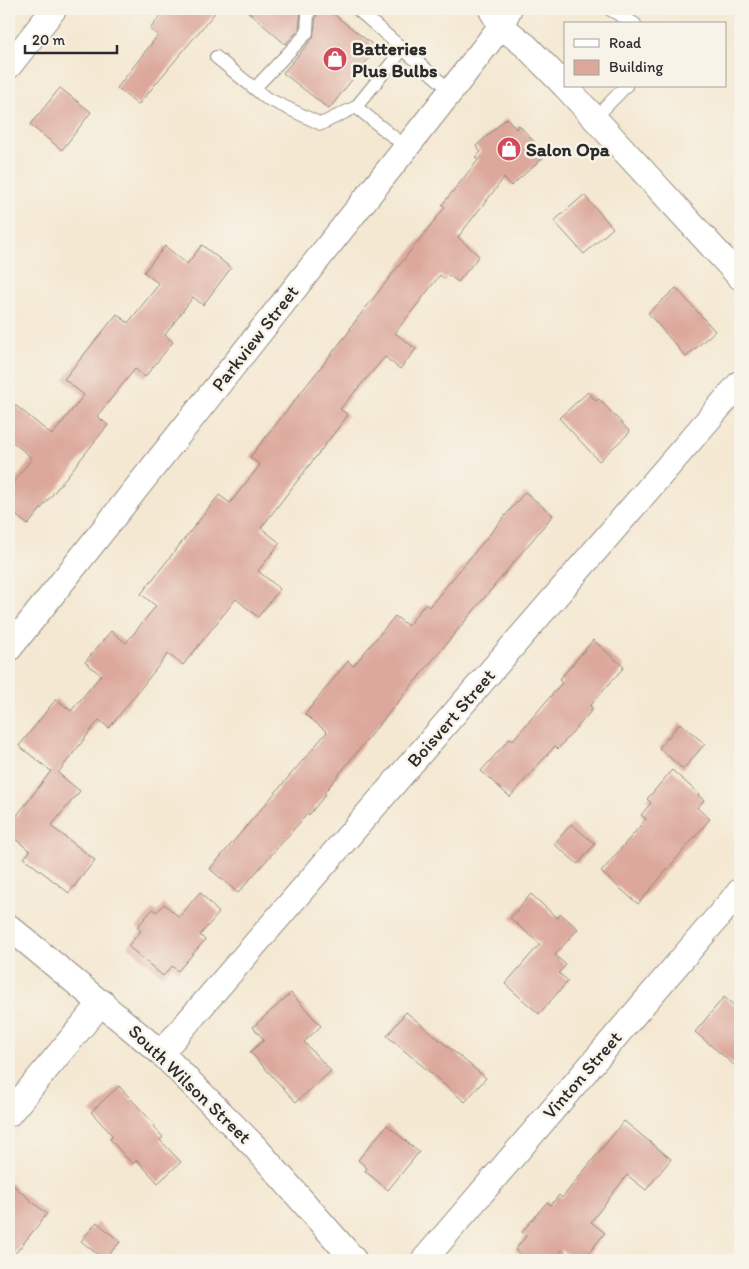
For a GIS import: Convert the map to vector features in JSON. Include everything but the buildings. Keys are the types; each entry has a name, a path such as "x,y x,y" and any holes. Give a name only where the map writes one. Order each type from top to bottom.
{"street":[{"path":"9,66 54,9"},
{"path":"501,14 526,46 564,85"},
{"name":"Parkview Street","path":"9,649 451,91 501,14"},
{"path":"567,88 740,277"},
{"name":"Boisvert Street","path":"161,1053 740,383"},
{"name":"Vinton Street","path":"424,1260 740,891"},
{"name":"South Wilson Street","path":"9,927 102,1002 161,1053 255,1147 354,1260"},
{"path":"9,1114 102,1002"}],"lane":[{"path":"255,88 307,33 308,13 312,9"},
{"path":"357,9 451,91"},
{"path":"609,9 632,22"},
{"path":"216,57 266,98 321,124 356,107 403,49"},
{"path":"595,118 624,88"},
{"path":"356,107 406,147"}],"place":[{"name":"Batteries Plus Bulbs","path":"335,59"},
{"name":"Salon Opa","path":"509,149"}]}
